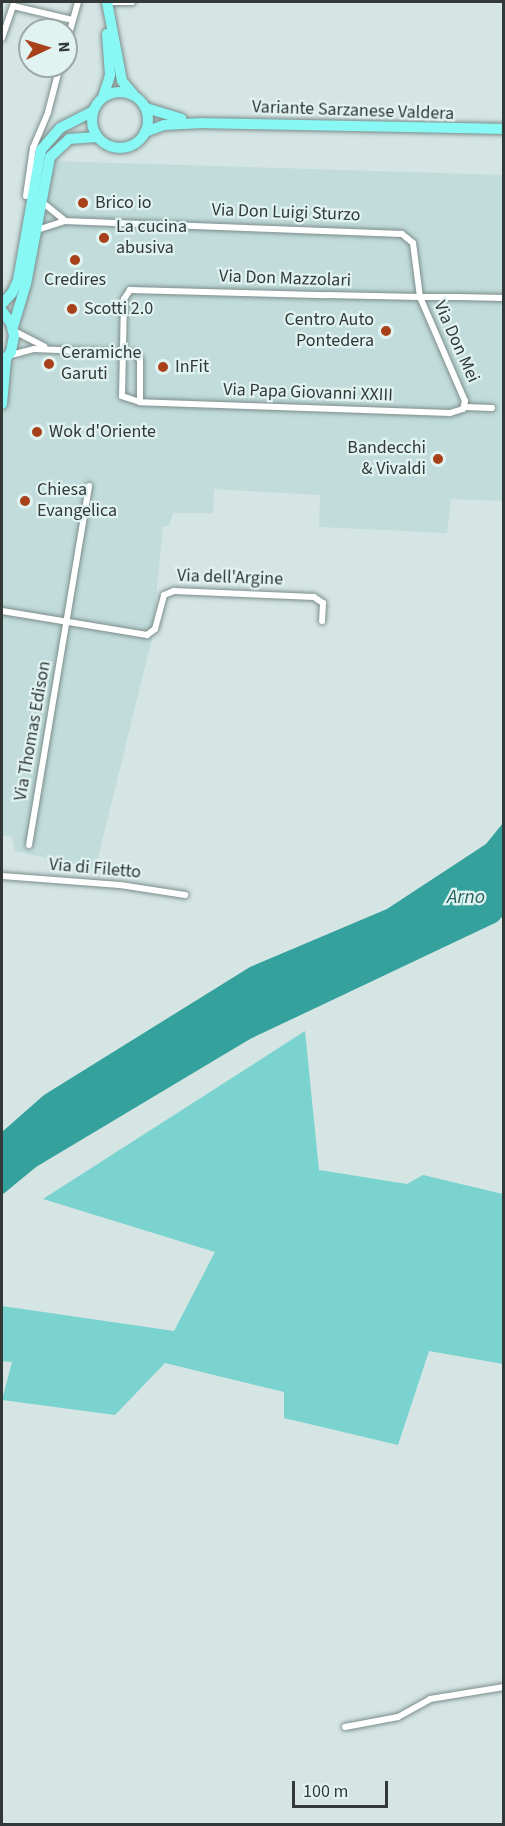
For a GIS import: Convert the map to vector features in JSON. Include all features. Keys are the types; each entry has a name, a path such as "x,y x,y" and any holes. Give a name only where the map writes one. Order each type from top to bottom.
{"main road":[{"path":"107,2 122,81 146,108 202,123"},
{"path":"2,304 12,293 18,280 41,150 60,128 93,111 103,97 110,75 107,2"},
{"path":"103,97 119,92 135,96"},
{"path":"145,132 146,108"},
{"path":"93,111 92,124 97,136 108,146 123,148 136,143 145,132 164,125 202,123"},
{"name":"Variante Sarzanese Valdera","path":"202,123 504,129"},
{"path":"2,404 5,360 26,284 46,166 56,148 78,136 97,136"},
{"path":"2,311 13,329"}],"street":[{"path":"73,18 78,2"},
{"path":"107,2 132,2"},
{"path":"2,38 13,6 64,18"},
{"path":"26,195 33,148 48,112 57,78"},
{"path":"41,199 49,211 64,221"},
{"name":"Via Don Luigi Sturzo","path":"35,233 49,223 64,221 395,232 413,243 415,260"},
{"name":"Via Don Mei","path":"415,260 420,297 465,407 455,413 438,413"},
{"name":"Via Don Mazzolari","path":"140,402 122,396 124,299 133,290 504,298"},
{"path":"13,329 31,342 53,349"},
{"path":"5,360 25,350 124,351 140,358 140,402"},
{"name":"Via Papa Giovanni XXIII","path":"140,402 438,413"},
{"path":"465,407 492,408"},
{"name":"Via Thomas Edison","path":"29,845 89,486"},
{"name":"Via dell'Argine","path":"66,622 147,635 155,629 162,598 170,591 314,597 323,605 322,621"},
{"path":"2,611 66,622"},
{"name":"Via di Filetto","path":"2,876 120,885 185,895"},
{"path":"345,1727 398,1717 430,1699 504,1687"}],"shaded area":[{"path":"51,161 503,175 503,501 451,499 447,533 319,527 320,495 214,489 213,513 173,513 169,526 163,526 152,639 95,869 15,851 12,837 2,835 2,421 10,365 38,347 21,332 18,320"},
{"path":"305,1031 319,1170 407,1184 423,1175 503,1194 503,1364 429,1351 398,1445 284,1418 284,1392 165,1363 115,1415 2,1400 12,1362 2,1361 2,1306 174,1331 215,1252 43,1199"}],"water":[{"name":"Arno","path":"503,823 503,916 497,922 250,1039 36,1167 2,1195 2,1132 44,1095 250,967 387,909 486,844"}],"place":[{"name":"Brico io","path":"83,203"},
{"name":"La cucina abusiva","path":"104,238"},
{"name":"Credires","path":"75,260"},
{"name":"Scotti 2.0","path":"72,309"},
{"name":"Centro Auto Pontedera","path":"386,331"},
{"name":"Ceramiche Garuti","path":"49,364"},
{"name":"InFit","path":"163,367"},
{"name":"Wok d'Oriente","path":"37,432"},
{"name":"Bandecchi & Vivaldi","path":"438,459"},
{"name":"Chiesa Evangelica","path":"25,501"}]}
